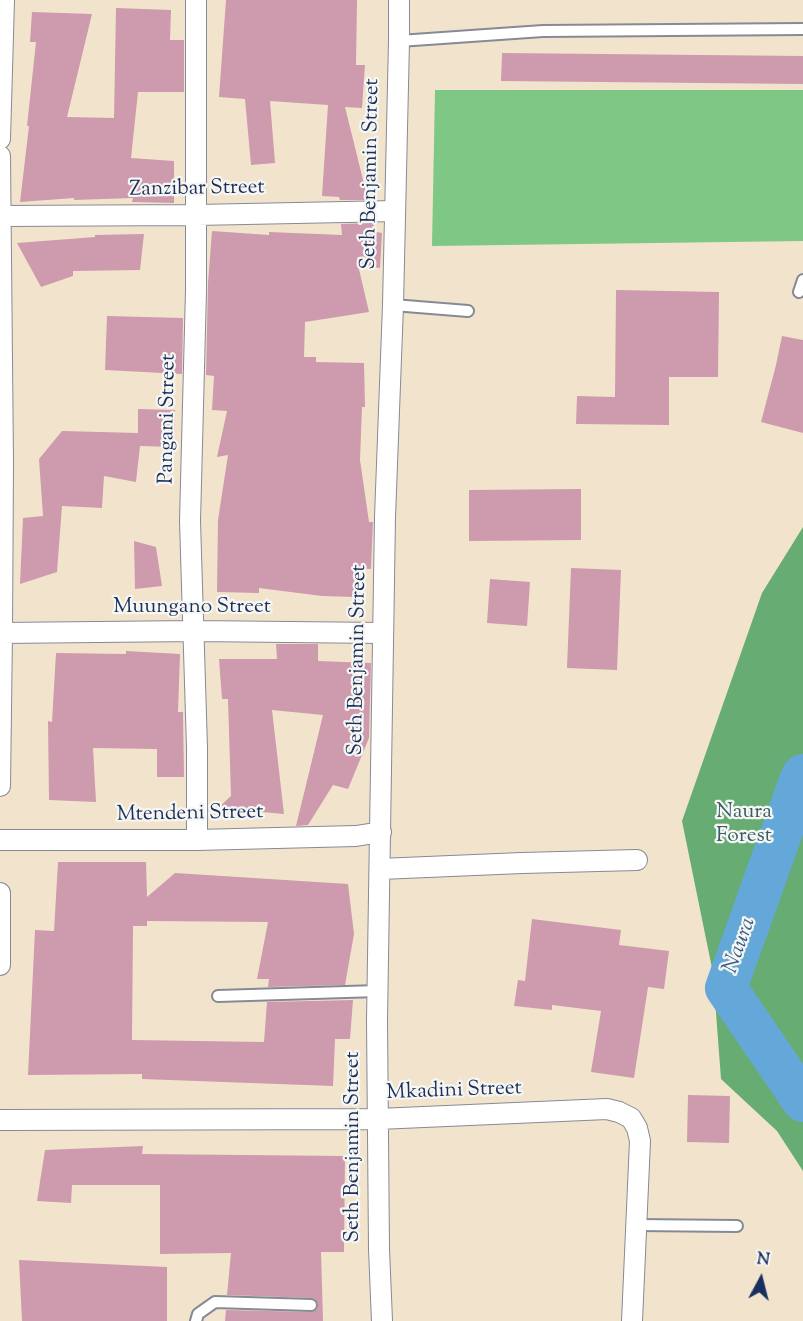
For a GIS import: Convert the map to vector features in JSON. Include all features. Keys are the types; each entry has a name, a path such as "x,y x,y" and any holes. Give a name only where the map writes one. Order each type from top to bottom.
{"street":[{"path":"0,138 4,0"},
{"name":"Pangani Street","path":"196,0 195,376 190,521 197,748 197,840"},
{"name":"Seth Benjamin Street","path":"382,1321 379,1249 378,991 385,517 393,305 399,0"},
{"path":"0,156 3,451 0,786"},
{"name":"Zanzibar Street","path":"0,216 394,211"},
{"name":"Muungano Street","path":"1,633 194,631 383,633"},
{"name":"Mtendeni Street","path":"0,840 197,840 356,836 381,832"},
{"path":"380,870 522,862 637,860"},
{"path":"0,893 0,965"},
{"name":"Mkadini Street","path":"0,1120 378,1119 607,1109 619,1112 631,1118 637,1128 640,1141 632,1321"}],"lane":[{"path":"399,41 543,31 803,29"},
{"path":"799,292 803,280"},
{"path":"393,305 468,311"},
{"path":"218,996 378,991"},
{"path":"636,1226 737,1226"},
{"path":"196,1321 198,1314 215,1302 311,1305"}],"green space":[{"path":"435,90 803,90 803,241 432,246"},
{"name":"Naura Forest","path":"803,527 803,1171 777,1131 721,1079 713,973 682,821 762,593"}],"building":[{"path":"226,0 357,0 356,65 365,65 362,108 345,107 368,200 340,200 339,197 322,196 328,105 270,101 275,163 251,165 245,99 219,97"},
{"path":"116,8 171,10 170,40 184,40 184,92 138,92 131,158 174,161 174,203 132,202 133,198 74,200 74,198 20,202 36,42 30,42 32,12 92,14 67,117 114,118"},
{"path":"502,53 803,56 803,84 501,81"},
{"path":"373,223 376,232 382,233 380,268 358,265 369,312 305,322 304,357 316,357 316,362 364,363 365,407 362,407 360,460 369,522 373,522 371,569 355,568 354,597 322,596 259,588 259,593 217,592 218,520 228,455 217,457 227,411 212,410 214,376 206,375 208,283 212,231 269,235 269,232 342,235 341,224"},
{"path":"144,234 140,270 73,271 73,276 41,287 17,243 95,237 95,235"},
{"path":"616,290 719,292 718,377 669,377 669,425 576,424 577,396 615,397"},
{"path":"107,316 183,318 182,374 105,370"},
{"path":"782,336 803,340 803,433 761,422"},
{"path":"138,409 175,410 174,447 140,446 136,482 104,476 102,508 62,506 57,572 20,584 23,518 43,516 39,459 62,431 138,433"},
{"path":"581,489 581,540 469,541 469,490"},
{"path":"134,541 156,547 162,586 135,589"},
{"path":"571,568 621,570 617,670 567,668"},
{"path":"490,579 530,582 527,626 487,623"},
{"path":"276,644 318,644 318,661 371,663 369,738 348,789 333,785 308,825 296,826 323,715 272,710 284,814 218,808 231,796 228,699 222,699 219,659 277,659"},
{"path":"126,651 180,654 178,712 183,712 184,777 157,777 157,749 93,748 96,802 49,800 48,721 52,722 56,653 126,654"},
{"path":"58,862 146,862 147,897 175,873 348,884 354,934 345,985 268,987 269,979 257,979 268,922 147,921 147,926 133,926 132,1040 264,1042 267,1002 353,1000 350,1039 335,1039 333,1086 142,1079 142,1074 28,1075 35,930 54,931"},
{"path":"532,919 621,930 619,945 669,951 664,989 648,987 634,1078 591,1072 601,1011 552,1005 552,1010 514,1006 518,980 525,981"},
{"path":"688,1095 730,1096 729,1143 687,1142"},
{"path":"143,1146 142,1154 345,1156 344,1252 321,1252 323,1321 225,1321 226,1310 311,1312 317,1309 318,1305 315,1299 311,1298 227,1295 231,1253 160,1254 160,1185 72,1185 71,1203 37,1201 45,1150"},
{"path":"19,1260 167,1267 167,1321 22,1321"}],"waterway":[{"name":"Naura","path":"803,775 726,988 803,1101"}]}
